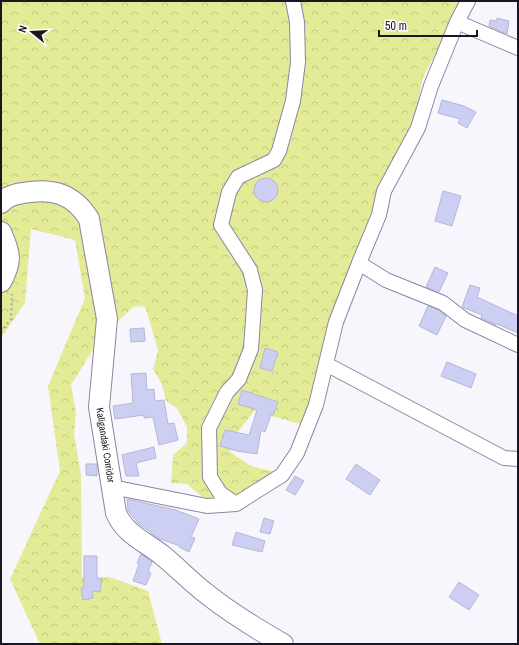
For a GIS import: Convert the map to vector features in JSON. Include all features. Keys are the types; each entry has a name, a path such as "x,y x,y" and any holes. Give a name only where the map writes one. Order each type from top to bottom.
{"main road":[{"name":"Kaligandaki Corridor","path":"1,203 6,198 22,193 46,191 55,192 71,200 81,208 89,219 107,318 99,407 116,513 120,522 125,528 162,555 208,595 239,619 282,644"},
{"path":"1,232 9,249 7,268 1,282"}],"street":[{"path":"236,504 220,493 210,477 209,428 227,392 240,379 251,349 255,290 250,270 221,226 229,192 238,176 274,160 279,151 293,101 298,62 297,22 293,1"},
{"path":"112,487 208,506 236,504 282,475 297,453 316,405 336,322 379,215 384,191 418,128 431,86 457,22 468,1"},
{"path":"457,22 518,48"},
{"path":"359,263 386,280 443,303 465,320 518,345"},
{"path":"326,364 504,458 518,459"}],"green space":[{"path":"1,1 464,1 423,77 413,127 374,209 314,428 254,411 234,437 230,452 251,466 288,475 239,512 201,496 187,484 171,483 173,455 187,443 187,427 177,408 166,401 162,384 153,369 158,350 145,306 133,307 99,340 71,385 76,413 74,434 81,475 82,577 110,577 148,591 162,644 42,644 39,642 10,579 60,471 48,386 85,298 75,240 31,229 25,303 1,338"}],"building":[{"path":"497,18 509,21 507,34 489,26 490,20 497,21"},
{"path":"442,100 464,106 476,112 467,128 458,123 460,119 438,113"},
{"path":"266,178 271,179 277,185 277,195 271,201 266,202 261,201 255,195 254,190 255,185 261,179"},
{"path":"443,191 461,196 452,226 435,221"},
{"path":"435,267 448,273 439,292 426,287"},
{"path":"470,285 480,288 477,297 518,316 518,333 497,324 496,325 481,318 482,315 462,307"},
{"path":"428,306 439,310 446,316 437,335 419,326"},
{"path":"144,328 145,341 131,342 130,329"},
{"path":"265,348 278,352 272,371 260,368"},
{"path":"447,362 476,374 471,388 441,376"},
{"path":"146,373 147,390 154,389 155,401 164,400 168,424 174,423 178,440 159,445 153,417 144,418 144,415 115,419 113,406 133,403 131,374"},
{"path":"242,390 278,402 273,415 271,415 265,432 261,430 257,454 237,451 220,446 225,430 249,435 257,410 238,404"},
{"path":"154,447 156,458 136,463 139,476 126,476 122,455"},
{"path":"86,464 97,464 97,476 86,475"},
{"path":"356,464 380,480 370,495 346,479"},
{"path":"295,476 304,481 295,495 286,490"},
{"path":"127,499 176,510 199,519 191,537 195,538 189,552 179,547 180,546 160,539 138,523 128,511"},
{"path":"264,518 274,521 270,534 260,532"},
{"path":"236,532 265,541 262,552 232,545"},
{"path":"141,554 152,562 148,572 151,573 146,585 133,581 139,564 137,563"},
{"path":"84,556 97,556 97,578 102,579 100,592 92,591 93,598 83,600 81,588 84,587"},
{"path":"459,582 479,595 469,610 449,597"}]}
